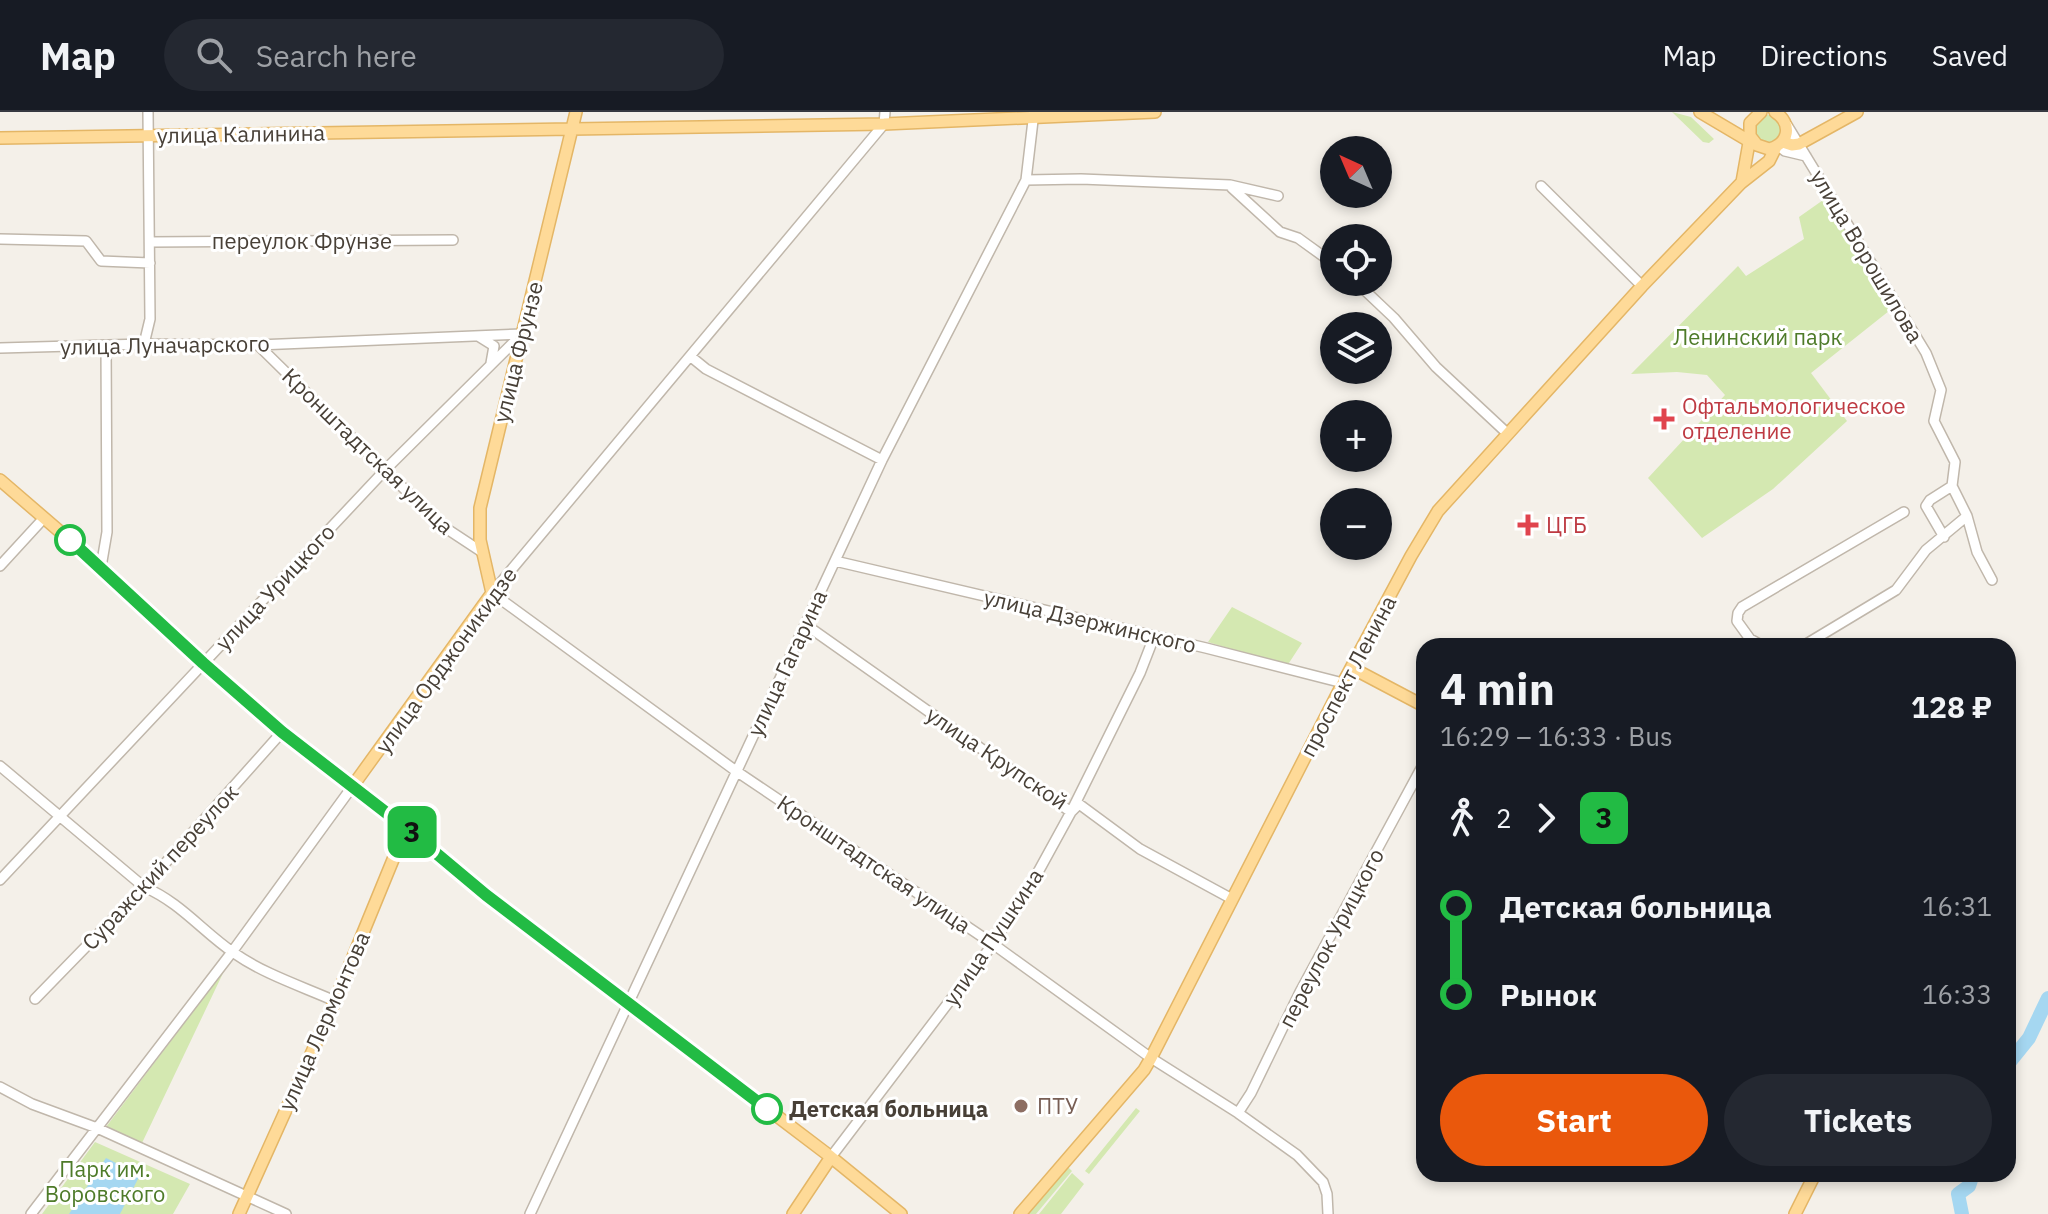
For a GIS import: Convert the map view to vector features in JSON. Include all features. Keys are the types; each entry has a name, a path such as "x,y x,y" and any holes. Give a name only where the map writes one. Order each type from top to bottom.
{"main road":[{"name":"улица Фрунзе","path":"492,593 482,552 480,508 576,112"},
{"name":"улица Калинина","path":"0,138 1155,112"},
{"path":"1700,112 1769,149 1799,144 1857,112"},
{"path":"1741,183 1752,141 1750,123 1760,112"},
{"path":"1779,145 1782,117"},
{"name":"проспект Ленина","path":"1020,1214 1115,1105 1151,1058 1343,683 1438,511 1642,286 1741,183 1767,163 1779,145"},
{"path":"0,480 101,567 282,732 406,828 486,895 831,1157 901,1214"},
{"name":"улица Орджоникидзе","path":"352,787 492,593"},
{"path":"1352,668 1416,702"},
{"name":"улица Лермонтова","path":"239,1214 335,1001 406,828"},
{"name":"улица Пушкина","path":"793,1214 831,1157"},
{"path":"1795,1214 1811,1182"}],"street":[{"path":"144,344 150,319 148,112"},
{"name":"улица Гагарина","path":"530,1214 882,460 1026,180 1034,115"},
{"name":"улица Ворошилова","path":"1782,117 1926,353 1941,390 1934,421 1955,462 1952,486"},
{"name":"улица Орджоникидзе","path":"492,593 885,118"},
{"path":"1779,145 1785,151 1806,156"},
{"path":"1026,180 1230,185 1278,196"},
{"path":"1230,185 1280,232 1298,238 1320,254"},
{"path":"1541,186 1642,286"},
{"path":"0,239 86,241 101,261 150,263"},
{"name":"переулок Фрунзе","path":"150,242 453,240"},
{"path":"1371,296 1436,367 1508,434"},
{"name":"улица Луначарского","path":"0,348 258,345 522,334"},
{"name":"улица Урицкого","path":"0,880 386,469 522,334"},
{"path":"477,336 494,346 491,363"},
{"path":"101,567 107,532 106,345"},
{"name":"Кронштадтская улица","path":"258,345 441,525 482,552"},
{"path":"690,356 706,369 882,460"},
{"path":"1749,638 1737,621 1742,607 1909,509 1926,506 1952,486 1967,516 1977,552 1992,580"},
{"path":"1926,506 1944,537"},
{"path":"1816,638 1896,590 1926,550 1967,516"},
{"path":"0,566 44,518"},
{"name":"улица Дзержинского","path":"835,561 1343,683"},
{"name":"Кронштадтская улица","path":"492,593 736,771 993,944 1151,1058 1238,1113 1308,1165 1323,1182 1328,1214"},
{"name":"улица Крупской","path":"806,625 1071,812 1079,804 1140,849 1232,899"},
{"name":"улица Пушкина","path":"831,1157 993,944 1071,812 1140,673 1154,637"},
{"name":"Суражский переулок","path":"35,999 144,887 282,732"},
{"path":"0,766 144,887 159,893 232,952 253,965 335,1001"},
{"name":"переулок Урицкого","path":"1238,1113 1416,778"},
{"name":"улица Орджоникидзе","path":"31,1214 232,952 352,787"},
{"path":"0,1087 32,1104 97,1128 286,1214"}],"green space":[{"path":"1672,112 1691,117 1714,139 1709,143 1703,142"},
{"path":"1768,115 1778,119 1782,129 1778,139 1768,143 1758,139 1754,129 1758,119"},
{"name":"Ленинский парк","path":"1826,198 1894,307 1811,373 1847,421 1773,489 1702,538 1648,478 1725,395 1707,375 1677,372 1631,374 1738,266 1746,276 1804,239 1799,217"},
{"path":"1232,607 1302,643 1287,666 1208,642"},
{"path":"225,969 142,1143 106,1127"},
{"path":"1136,1108 1140,1111 1089,1174 1085,1171"},
{"name":"Парк им. Воровского","path":"95,1142 190,1184 173,1214 42,1214"},
{"path":"1066,1165 1072,1171 1036,1214 1027,1214"},
{"path":"1072,1173 1084,1184 1061,1214 1039,1214"}],"water":[{"path":"106,1158 140,1175 120,1214 69,1214"}],"waterway":[{"path":"2016,1054 2029,1038 2048,998"},
{"path":"1962,1214 1958,1194 1970,1182"}],"bus line":[{"name":"3","path":"70,540 282,732 406,828 486,895 767,1109"}],"place":[{"name":"Офтальмологическое отделение","path":"1664,419"},
{"name":"ЦГБ","path":"1528,525"},
{"name":"ПТУ","path":"1021,1106"},
{"name":"Детская больница","path":"767,1109"}]}
